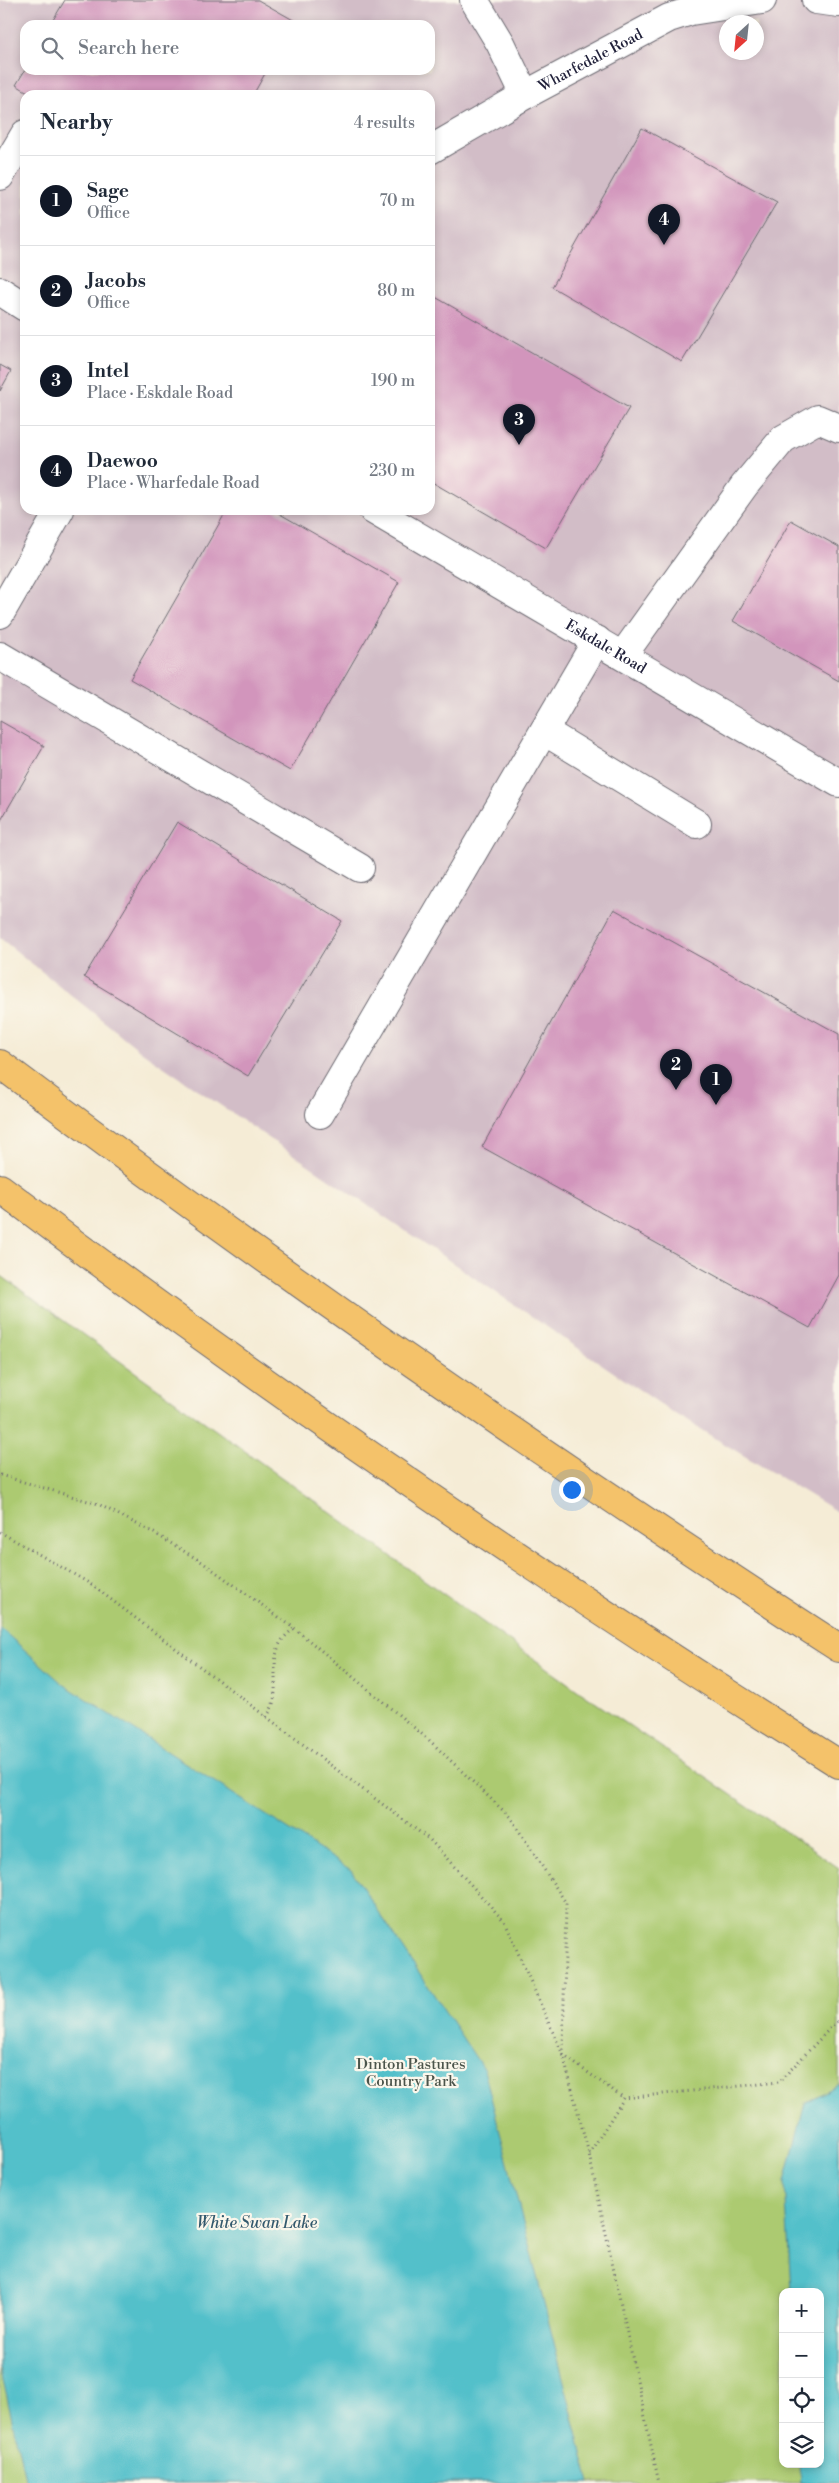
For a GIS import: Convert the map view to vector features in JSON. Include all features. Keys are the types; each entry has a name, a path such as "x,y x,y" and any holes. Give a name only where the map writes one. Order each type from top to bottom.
{"highway":[{"path":"0,1064 158,1182 551,1459 839,1648"},
{"path":"0,1188 139,1291 440,1502 641,1636 839,1764"}],"street":[{"path":"474,0 500,43 525,95"},
{"name":"Wharfedale Road","path":"435,147 525,95 690,6 762,0"},
{"path":"816,0 839,3"},
{"path":"0,176 20,142"},
{"path":"0,291 20,303"},
{"path":"623,655 744,486 783,438 818,419 839,428"},
{"path":"0,614 57,515"},
{"name":"Eskdale Road","path":"382,515 839,783"},
{"path":"320,1114 597,640"},
{"path":"0,656 360,868"},
{"path":"544,731 697,824"}],"path":[{"path":"0,1475 98,1504 154,1533 202,1562 294,1628 429,1740 510,1817 566,1903 563,2055"},
{"path":"0,1532 89,1583 430,1840 504,1921 563,2055 589,2154 659,2483"},
{"path":"266,1717 271,1711 276,1690 275,1668 279,1645 294,1628"},
{"path":"563,2055 624,2098 779,2082 839,2021"},
{"path":"589,2154 624,2098"}],"shaded area":[{"path":"0,0 839,0 839,1513 675,1414 142,1052 0,938"}],"green space":[{"name":"Dinton Pastures Country Park","path":"0,1275 580,1692 839,1868 839,2483 0,2483"}],"water":[{"name":"White Swan Lake","path":"0,1628 63,1684 351,1870 484,2070 590,2483 26,2483 0,2366"},
{"path":"839,2084 839,2483 800,2483 799,2468 824,2468 824,2288 791,2288 785,2182 805,2103"}],"building":[{"path":"65,0 258,0 293,20 53,20"},
{"path":"22,75 264,75 256,90 24,90 16,85"},
{"path":"642,128 777,202 682,362 552,287"},
{"path":"435,297 629,408 546,548 435,484"},
{"path":"0,365 11,371 0,391"},
{"path":"224,515 282,515 399,582 290,771 130,679"},
{"path":"791,520 839,547 839,681 733,621"},
{"path":"0,721 44,746 0,822"},
{"path":"177,822 342,921 248,1076 84,977"},
{"path":"614,909 839,1034 839,1275 810,1328 482,1147"}],"place":[{"name":"Daewoo","path":"664,245"},
{"name":"Intel","path":"519,445"},
{"name":"Jacobs","path":"676,1090"},
{"name":"Sage","path":"716,1105"}]}
